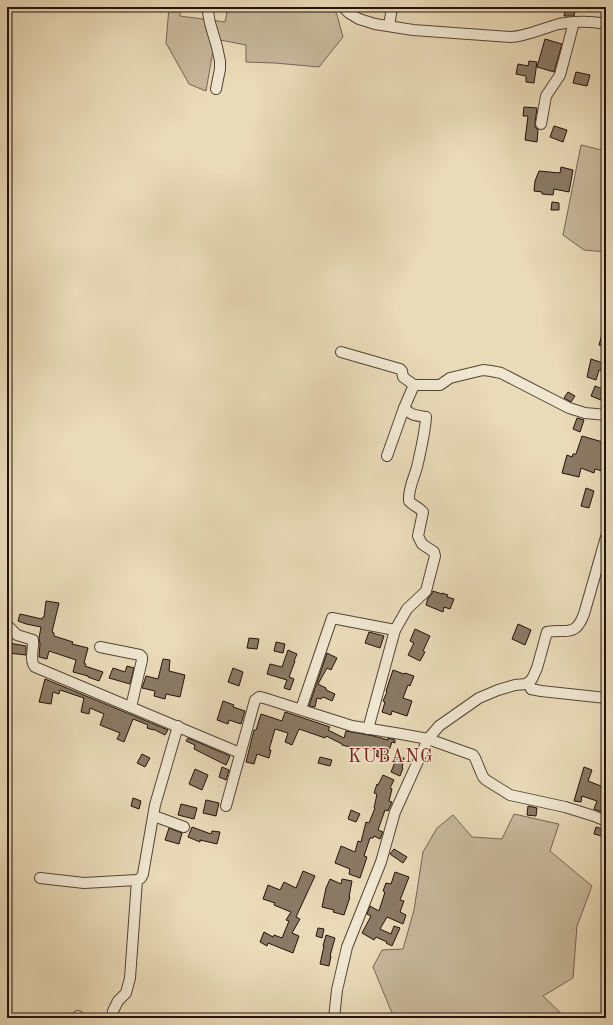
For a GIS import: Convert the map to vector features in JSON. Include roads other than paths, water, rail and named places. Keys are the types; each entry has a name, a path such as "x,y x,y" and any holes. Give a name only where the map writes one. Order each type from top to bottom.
{"street":[{"path":"207,7 220,61 216,89"},
{"path":"343,7 359,19 374,24 438,33 511,38 529,35 558,24 574,22 606,24"},
{"path":"389,26 392,7"},
{"path":"541,124 546,96 560,75 574,22"},
{"path":"341,352 400,369 403,377 414,385 440,385 450,378 483,370 501,373 569,408 585,413 606,415"},
{"path":"387,456 414,385"},
{"path":"368,729 395,630 408,609 426,591 435,556 434,552 422,544 418,536 423,512 419,507 409,501 408,495 417,466 426,417 413,415 404,408"},
{"path":"334,1018 337,990 347,948 381,862 395,812 428,739 439,726 479,698 498,690 515,685 526,684 532,679 537,668 547,632 552,630 569,632 576,629 581,623 606,537"},
{"path":"300,709 332,618 395,630"},
{"path":"7,625 17,635 33,640 32,660 35,667 240,753"},
{"path":"100,647 140,655 142,657 131,707"},
{"path":"529,682 531,689 541,692 606,698"},
{"path":"226,806 256,698 259,697 352,726 428,739 473,755 476,758 486,780 510,794 565,807 606,821"},
{"path":"40,878 84,883 137,880 140,878 143,874 155,805 178,726"},
{"path":"154,816 184,827"},
{"path":"112,1018 113,1011 118,1000 126,993 130,978 137,880"}],"district":[{"name":"KUBANG","path":"391,757"}]}
